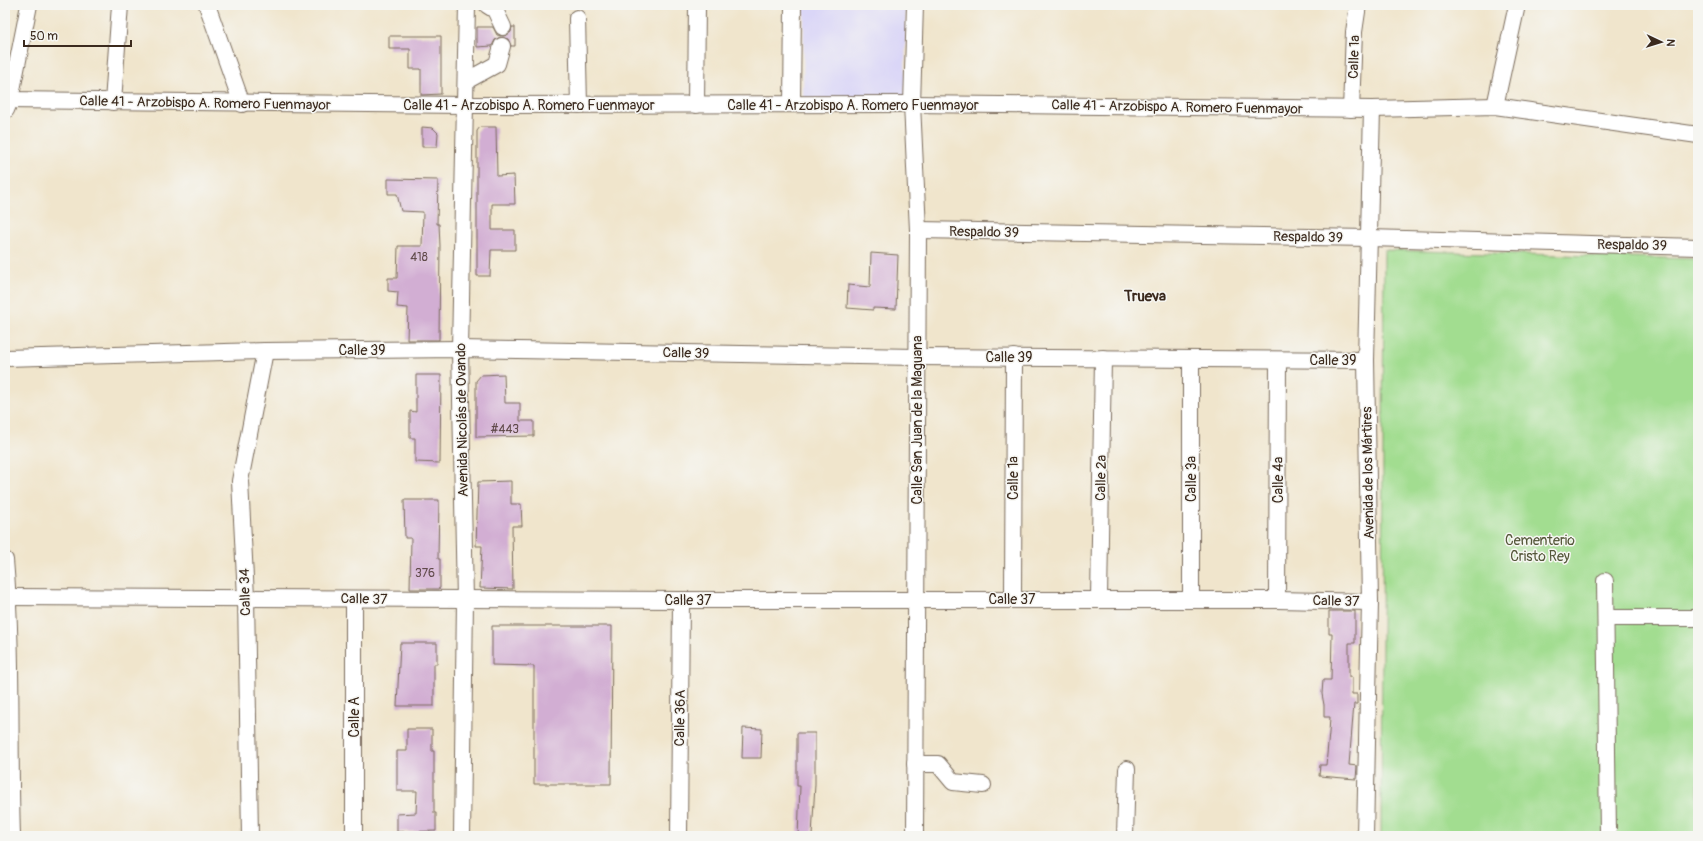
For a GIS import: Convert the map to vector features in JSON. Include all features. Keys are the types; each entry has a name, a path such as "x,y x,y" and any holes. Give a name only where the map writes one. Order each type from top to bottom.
{"street":[{"path":"7,104 29,5"},
{"path":"113,102 120,5"},
{"path":"207,5 242,104"},
{"name":"Avenida Nicolás de Ovando","path":"462,836 465,600 460,349 467,5"},
{"path":"487,5 495,10 503,27"},
{"path":"696,105 697,5"},
{"path":"792,104 793,5"},
{"name":"Calle San Juan de la Maguana","path":"915,5 912,104 918,230 915,836"},
{"name":"Calle 1ª","path":"1352,109 1354,32 1358,5"},
{"path":"1495,106 1517,5"},
{"path":"577,18 579,105"},
{"path":"466,81 497,64 502,46"},
{"name":"Calle 41 - Arzobispo A. Romero Fuenmayor","path":"7,104 113,102 465,105 912,104 1352,109 1495,106 1698,135"},
{"name":"Avenida de los Mártires","path":"1365,836 1370,602 1366,360 1372,109"},
{"name":"Respaldo 39","path":"918,230 1369,238 1698,247"},
{"name":"Calle 39","path":"5,358 265,351 460,349 917,357 1366,360"},
{"name":"Calle 34","path":"250,836 246,597 240,481 265,351"},
{"name":"Calle 1ª","path":"1013,599 1014,357"},
{"name":"Calle 2ª","path":"1099,599 1103,358"},
{"name":"Calle 3ª","path":"1191,359 1191,599"},
{"name":"Calle 4ª","path":"1277,600 1278,360"},
{"path":"5,560 7,597 7,771 12,836"},
{"path":"1605,581 1608,836"},
{"name":"Calle 37","path":"7,597 246,597 465,600 1191,599 1370,602"},
{"name":"Calle A","path":"354,599 354,836"},
{"name":"Calle 36A","path":"679,836 681,600"},
{"path":"1606,618 1698,618"},
{"path":"915,764 938,764 953,782 983,785"},
{"path":"1124,836 1127,769"}],"shaded area":[{"path":"804,5 906,5 905,100 803,99"}],"green space":[{"name":"Cementerio Cristo Rey","path":"1384,250 1698,259 1698,836 1381,836"}],"building":[{"path":"477,27 493,27 497,35 503,36 511,32 512,27 515,27 515,46 511,46 508,39 500,37 495,40 492,46 477,47"},
{"path":"389,36 441,36 441,94 421,95 421,69 410,69 410,49 389,49"},
{"path":"422,127 433,128 438,133 437,147 422,147"},
{"path":"480,127 496,127 497,176 514,175 515,204 492,204 492,230 515,230 515,250 491,250 490,276 477,276 477,131"},
{"path":"388,179 438,180 437,224 439,224 440,246 439,340 407,340 408,308 397,307 398,292 388,291 388,278 397,278 398,246 422,246 423,212 401,211 397,194 388,194"},
{"path":"871,253 898,255 896,309 873,308 873,310 847,308 848,285 870,287"},
{"path":"504,374 505,403 520,403 520,421 534,421 534,436 476,437 476,381 481,375"},
{"path":"416,375 441,375 440,463 415,462 415,438 410,438 410,411 416,412"},
{"path":"511,481 511,504 521,504 522,526 512,526 513,589 480,588 482,546 476,546 478,482"},
{"path":"404,500 439,500 438,559 440,559 440,588 438,589 410,589 411,538 405,538"},
{"path":"1329,611 1355,611 1355,643 1349,643 1349,677 1352,677 1352,694 1357,694 1357,704 1354,704 1349,765 1357,766 1356,779 1319,776 1320,765 1326,765 1330,717 1324,717 1322,694 1323,680 1331,680 1332,634 1329,634"},
{"path":"492,626 612,626 611,784 534,784 534,666 492,665"},
{"path":"400,643 437,643 437,664 434,664 434,706 397,706"},
{"path":"743,728 762,729 761,758 742,758"},
{"path":"407,729 432,729 432,751 434,751 434,813 436,813 436,831 397,832 397,814 416,813 417,791 397,791 397,751 407,751"},
{"path":"797,733 815,733 815,784 812,836 798,836 800,786 797,786"}],"district":[{"name":"Trueva","path":"1145,296"}]}
